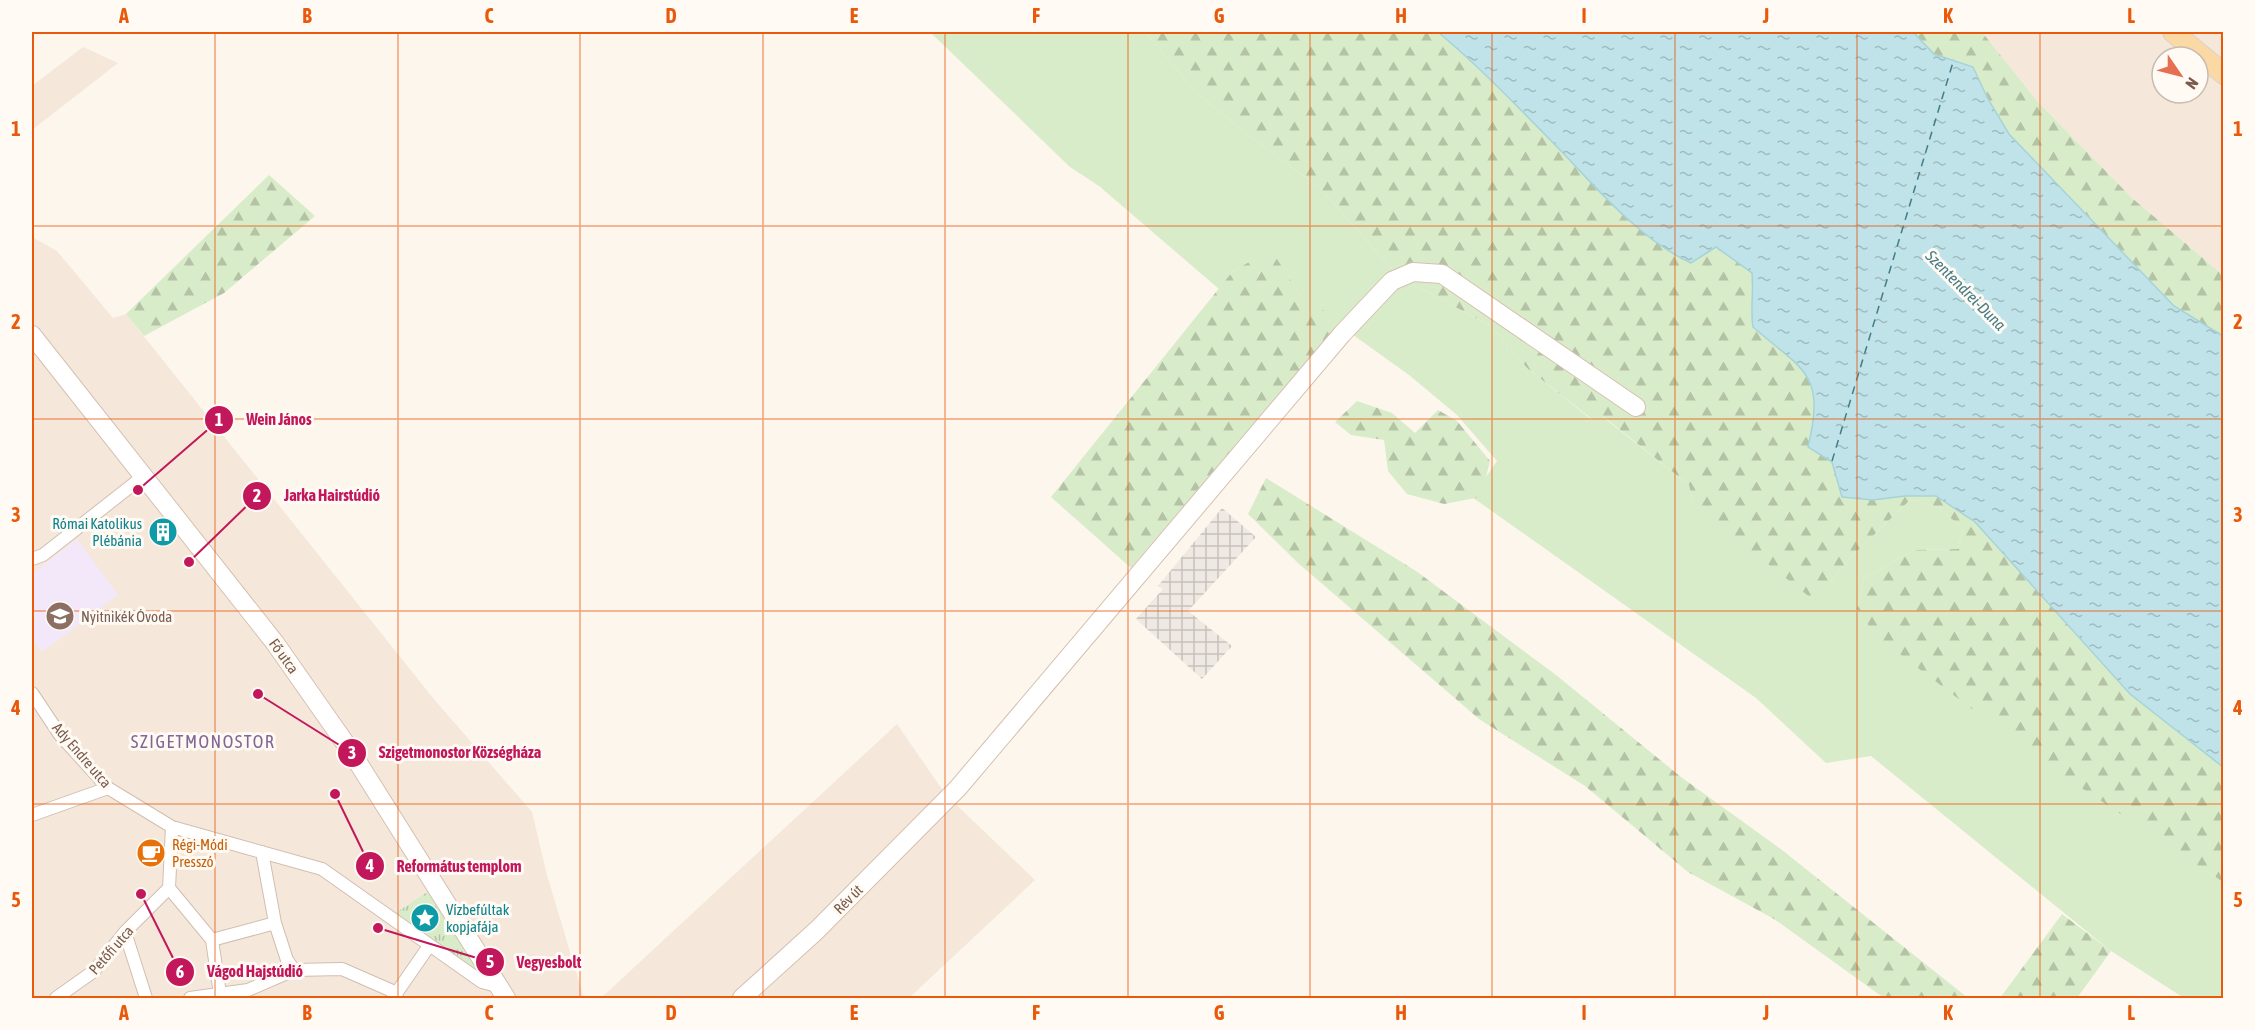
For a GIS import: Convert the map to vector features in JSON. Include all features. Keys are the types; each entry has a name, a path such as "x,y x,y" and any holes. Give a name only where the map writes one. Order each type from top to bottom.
{"main road":[{"path":"2173,32 2223,74"}],"street":[{"name":"Rév út","path":"742,999 817,930 950,796 1342,334 1392,281 1413,272 1442,274 1636,407"},
{"name":"Fő utca","path":"32,335 145,475 275,643 351,750 501,992"},
{"path":"32,559 43,555 145,475"},
{"name":"Ady Endre utca","path":"32,693 60,735 108,788 172,827 322,869 429,946 482,982 501,992"},
{"path":"32,815 108,788"},
{"path":"172,827 169,888 212,940 220,994"},
{"path":"262,852 275,923 287,960 294,970"},
{"name":"Petőfi utca","path":"56,999 94,971 125,932 169,888"},
{"path":"212,940 275,923"},
{"path":"125,932 146,999"},
{"path":"190,999 248,990 294,970 342,969 395,996 429,946"}],"shaded area":[{"path":"1982,32 2223,32 2223,275 2132,198 2038,102"},
{"path":"83,47 118,63 32,130 32,86"},
{"path":"32,237 57,251 113,318 126,314 433,698 532,812 547,875 584,998 32,998"},
{"path":"1222,508 1256,537 1188,611 1232,646 1202,679 1136,619 1163,589 1158,586"},
{"name":"Nyitnikék Óvoda","path":"77,539 118,595 42,652 32,638 32,574"},
{"path":"897,724 946,795 1035,880 909,998 601,998"}],"green space":[{"path":"930,32 1145,32 1196,92 1243,131 1319,187 1399,277 1491,326 1527,368 1592,420 1603,417 1689,485 1694,506 1831,581 1850,558 1911,499 1938,508 1963,528 1958,549 1914,550 1864,578 1857,609 2153,834 2223,882 2223,998 2184,998 2111,951 1871,756 1826,763 1756,698 1472,497 1497,461 1457,415 1409,375 1303,299 1271,251 1233,271 1219,289 1099,186 1070,167"},
{"path":"1145,32 1438,32 1502,91 1622,214 1655,242 1691,263 1716,247 1752,273 1753,327 1806,375 1812,388 1814,403 1808,447 1832,461 1842,497 1873,500 1905,496 1936,496 1975,522 2130,694 2223,767 2223,882 2035,757 1876,636 1857,609 1864,578 1914,550 1958,549 1963,528 1938,508 1911,499 1850,558 1831,581 1811,598 1694,506 1689,485 1604,417 1593,420 1527,368 1491,326 1399,277 1319,187 1243,131 1196,92"},
{"path":"1913,32 1982,32 2038,102 2132,198 2223,275 2223,336 2174,306 2009,134 1988,99 1973,67 1934,54"},
{"path":"269,175 315,216 224,293 144,336 126,314"},
{"path":"1271,250 1303,299 1342,320 1131,568 1051,497 1233,271"},
{"path":"1357,401 1392,413 1415,433 1438,410 1457,421 1490,461 1481,497 1444,504 1407,494 1388,471 1384,440 1351,435 1335,422"},
{"path":"1266,478 1416,571 1556,675 1681,777 1782,850 1968,998 1884,998 1774,919 1688,872 1585,786 1479,719 1298,563 1248,514"},
{"path":"429,891 483,974 465,965 394,914"},
{"path":"2062,914 2111,951 2077,998 2000,998"}],"water":[{"name":"Szentendrei-Duna","path":"1438,32 1913,32 1934,54 1973,67 1988,99 2009,134 2174,306 2223,336 2223,767 2130,694 1975,522 1936,496 1905,496 1873,500 1842,497 1832,462 1808,447 1814,403 1812,388 1806,375 1753,327 1752,273 1716,247 1691,263 1655,242 1622,214 1502,91"}],"ferry route":[{"path":"1832,461 1954,59"}],"place":[{"name":"Wein János","path":"138,490"},
{"name":"Római Katolikus Plébánia","path":"163,532"},
{"name":"Jarka Hairstúdió","path":"189,562"},
{"name":"Nyitnikék Óvoda","path":"60,616"},
{"name":"Szigetmonostor Községháza","path":"258,694"},
{"name":"Református templom","path":"335,794"},
{"name":"Régi-Módi Presszó","path":"151,853"},
{"name":"Vágod Hajstúdió","path":"141,894"},
{"name":"Vízbefúltak kopjafája","path":"425,918"},
{"name":"Vegyesbolt","path":"378,928"}],"district":[{"name":"SZIGETMONOSTOR","path":"203,741"}]}
